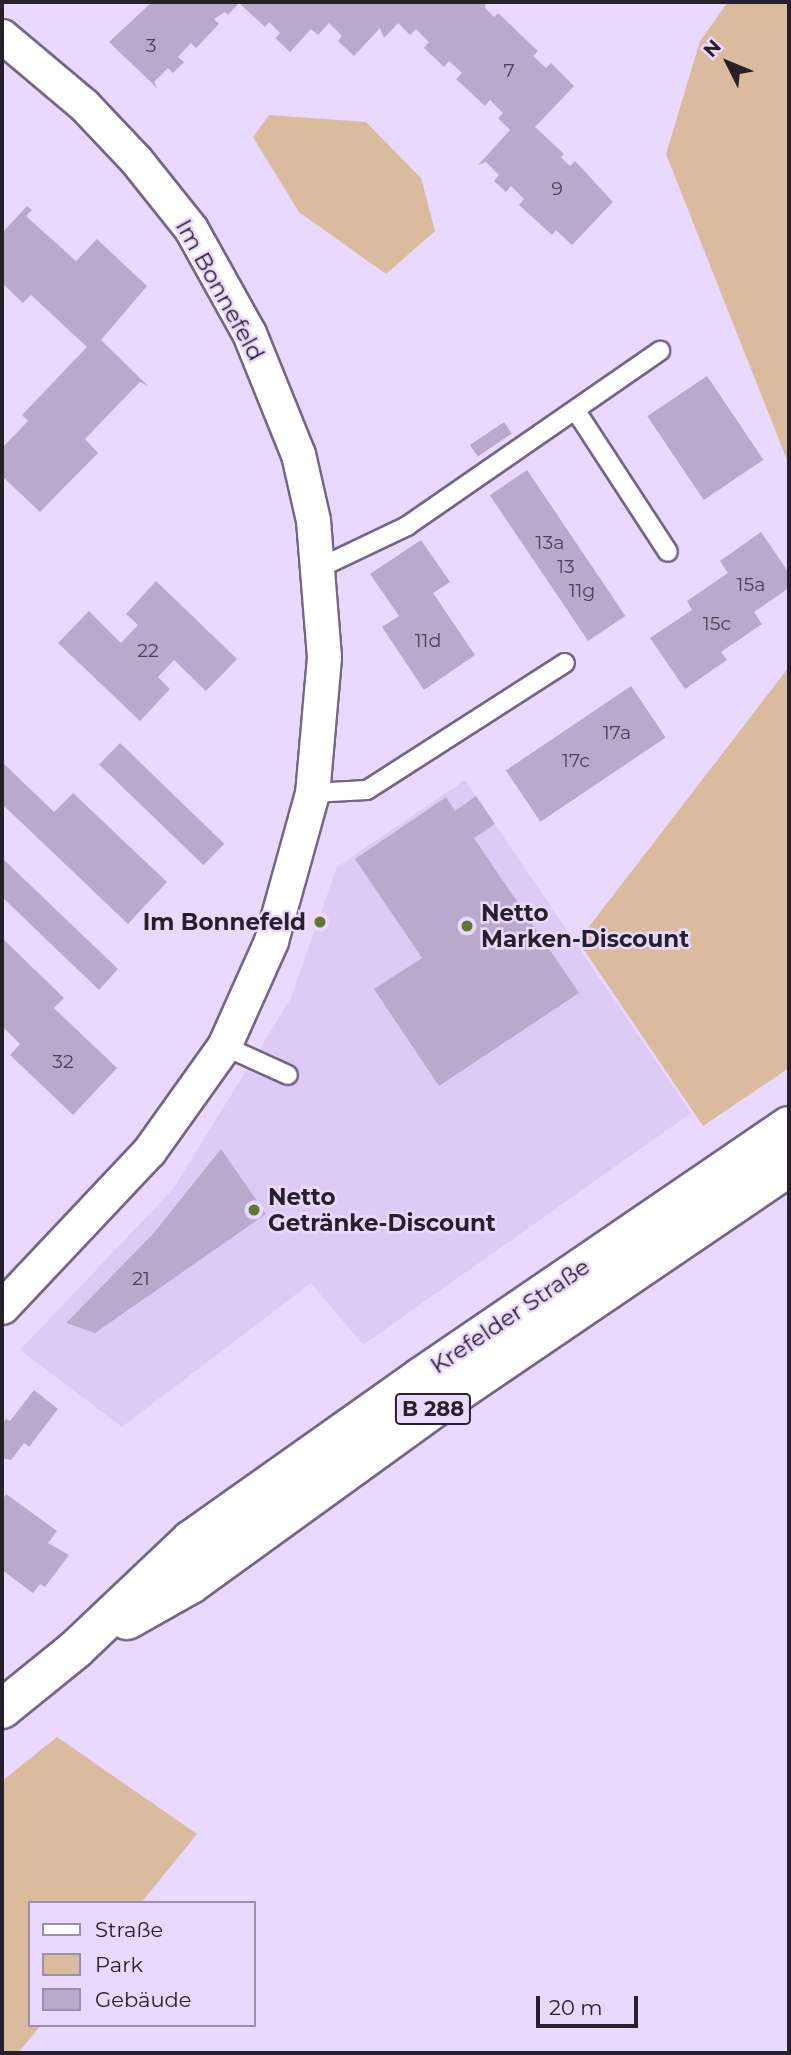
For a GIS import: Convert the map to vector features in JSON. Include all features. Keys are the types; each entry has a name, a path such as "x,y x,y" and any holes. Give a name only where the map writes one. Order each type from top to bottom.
{"main road":[{"name":"Krefelder Straße","path":"2,1709 76,1648 191,1541 421,1377 789,1126"},
{"name":"Krefelder Straße","path":"76,1648 191,1584 437,1406 789,1167"}],"street":[{"name":"Im Bonnefeld","path":"2,36 83,105 191,229 249,333 298,454 313,520 324,657 312,793 271,941 224,1046 149,1152 2,1307"}],"lane":[{"path":"317,569 407,526 660,351"},
{"path":"576,411 668,552"},
{"path":"312,793 367,790 565,663"},
{"path":"224,1046 288,1075"}],"shaded area":[{"path":"465,780 691,1113 363,1345 311,1283 122,1427 20,1350 173,1189 291,998 337,867"}],"green space":[{"path":"728,2 789,2 789,465 666,154 700,41"},
{"path":"269,115 366,122 421,178 435,231 386,274 299,212 253,137"},
{"path":"789,667 789,1068 703,1126 578,941"},
{"path":"57,1737 197,1834 143,1901 28,1901 28,2027 39,2027 18,2053 2,2053 2,1781"}],"building":[{"path":"152,2 486,2 485,8 494,17 498,13 538,51 533,56 546,68 551,63 574,86 535,127 564,154 561,157 570,166 575,161 613,202 572,245 556,230 552,235 519,205 524,199 511,186 506,192 494,181 499,175 486,162 478,165 510,130 498,118 503,113 490,100 485,106 456,79 462,73 449,61 444,67 424,48 429,42 416,29 410,35 398,23 384,38 380,28 354,56 338,41 342,36 329,23 318,35 311,29 290,52 275,38 280,33 269,22 265,27 239,3 228,15 225,12 214,19 219,24 196,48 191,43 178,57 184,62 173,73 168,68 154,82 158,89 109,42"},
{"path":"27,206 32,210 26,216 76,261 97,239 147,286 101,340 148,386 140,382 85,439 98,453 40,512 2,476 2,448 28,421 22,415 87,347 31,295 23,303 2,283 2,233"},
{"path":"707,376 763,460 704,500 647,416"},
{"path":"504,422 512,434 478,457 470,445"},
{"path":"527,470 625,616 588,641 490,495"},
{"path":"761,532 789,573 789,588 754,612 762,624 721,652 727,660 685,689 650,638 692,610 687,601 728,573 720,561"},
{"path":"421,540 450,582 433,593 475,655 424,690 382,627 399,616 370,574"},
{"path":"156,581 237,659 206,691 174,660 158,677 170,689 140,721 58,643 89,611 121,643 138,625 126,614"},
{"path":"631,686 666,737 540,822 506,770"},
{"path":"120,743 224,844 203,865 99,765"},
{"path":"2,762 54,812 73,793 167,882 128,924 2,804"},
{"name":"Netto Marken-Discount","path":"476,796 495,824 474,838 579,993 439,1086 374,989 422,958 355,859 446,797 455,811"},
{"path":"2,858 118,969 99,990 2,897"},
{"path":"2,938 64,998 54,1008 117,1068 73,1115 10,1055 20,1044 2,1026"},
{"path":"221,1149 266,1214 95,1333 66,1323 153,1234"},
{"path":"34,1390 58,1409 29,1447 24,1443 11,1460 2,1458 2,1424 6,1419 10,1421"},
{"path":"6,1494 57,1531 48,1543 69,1555 45,1587 40,1584 33,1593 2,1570 2,1501"}],"place":[{"name":"Im Bonnefeld","path":"320,922"},
{"name":"Netto Marken-Discount","path":"467,926"},
{"name":"Netto Getränke-Discount","path":"254,1210"}]}
